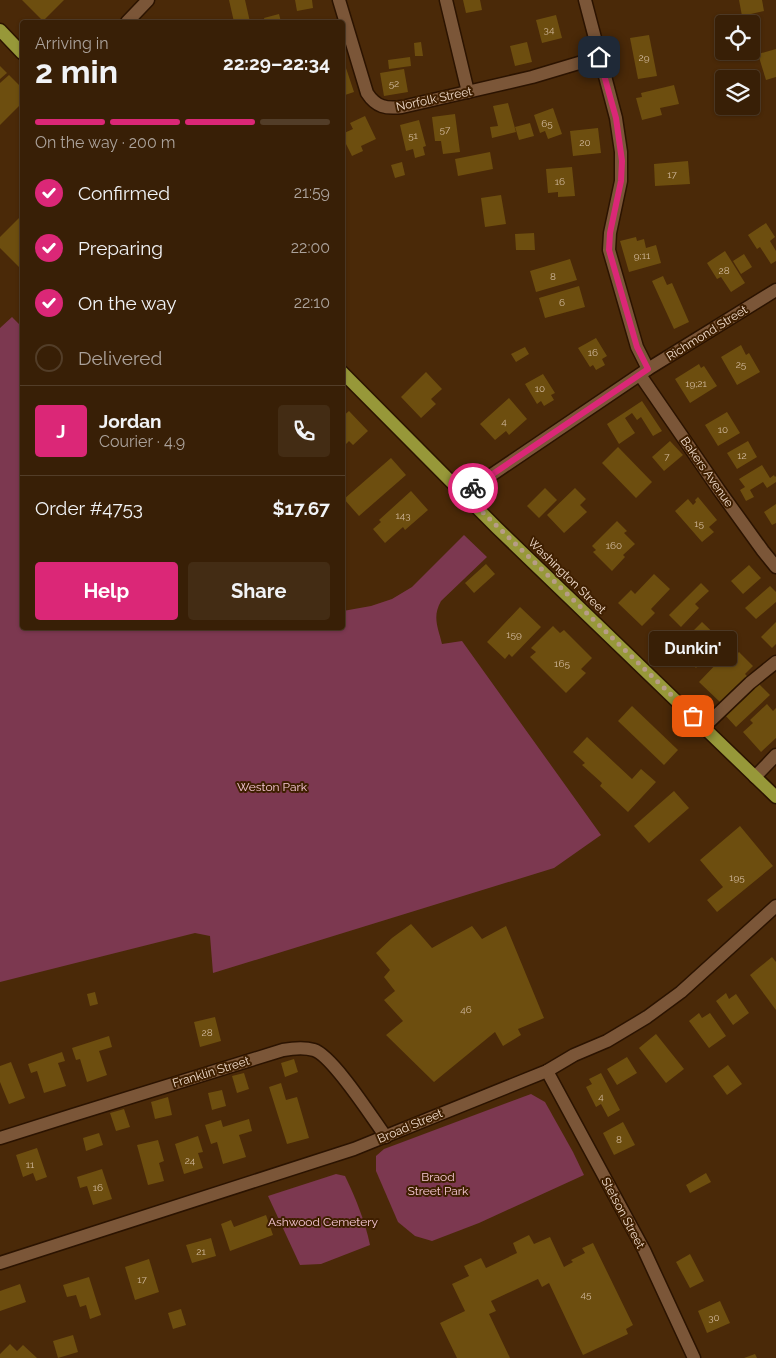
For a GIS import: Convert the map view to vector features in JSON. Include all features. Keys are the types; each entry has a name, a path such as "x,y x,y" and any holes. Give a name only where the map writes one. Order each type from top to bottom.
{"main road":[{"path":"0,30 20,51"},
{"name":"Washington Street","path":"345,375 465,495 776,797"}],"street":[{"path":"129,20 148,0"},
{"name":"Norfolk Street","path":"339,0 367,93 375,103 387,108 402,107 468,92 599,57"},
{"path":"446,0 468,92"},
{"name":"Bakers Avenue","path":"584,0 616,118 622,161 621,181 610,233 609,250 644,372 719,490 776,566"},
{"name":"Richmond Street","path":"465,495 481,482 644,372 776,290"},
{"path":"704,727 750,683 776,662"},
{"path":"755,776 776,755"},
{"name":"Broad Street","path":"0,1263 344,1152 386,1137 547,1071 574,1055 607,1041 647,1017 681,992 776,906"},
{"name":"Franklin Street","path":"0,1138 283,1050 298,1048 316,1051 329,1061 386,1137"},
{"name":"Stetson Street","path":"547,1071 644,1250 694,1358"}],"green space":[{"name":"Weston Park","path":"12,317 20,325 20,630 345,630 345,611 371,606 392,599 412,587 464,535 487,557 441,601 436,617 442,644 462,641 601,835 554,868 213,973 210,936 195,933 0,982 0,328"},
{"name":"Braod Street Park","path":"531,1094 545,1102 584,1175 479,1223 432,1241 415,1236 398,1222 376,1171 376,1156 384,1149"},
{"name":"Ashwood Cemetery","path":"336,1174 345,1176 360,1210 370,1245 321,1264 300,1265 268,1196"}],"building":[{"path":"22,0 64,0 44,20"},
{"path":"229,0 245,0 250,20 234,20"},
{"path":"295,0 312,0 313,8 297,11"},
{"path":"463,0 480,0 482,10 466,13"},
{"path":"739,0 762,0 764,11 742,15"},
{"path":"279,14 280,20 264,20 264,18"},
{"path":"556,15 562,38 542,43 536,20"},
{"path":"649,35 657,76 638,79 630,38"},
{"path":"421,42 423,56 415,56 414,43"},
{"path":"527,42 532,62 515,66 510,46"},
{"path":"776,49 776,77 766,80 760,60 760,53"},
{"path":"410,57 411,66 389,69 388,60"},
{"path":"0,66 7,73 0,79"},
{"path":"345,68 354,92 345,95"},
{"path":"404,69 408,92 384,96 380,73"},
{"path":"9,75 20,86 20,105 0,125 0,83"},
{"path":"674,85 679,104 660,108 662,115 642,120 636,98 642,97 641,93"},
{"path":"508,103 516,132 492,138 490,127 498,126 493,106"},
{"path":"553,108 562,134 548,139 545,131 540,133 534,115"},
{"path":"455,114 460,152 443,154 441,141 435,141 432,117"},
{"path":"365,116 376,139 361,146 363,151 352,156 345,142 345,133 353,129 350,123"},
{"path":"419,120 426,146 423,147 425,155 415,158 413,149 406,151 400,125"},
{"path":"530,123 534,136 519,140 515,127"},
{"path":"598,128 601,153 573,156 570,131"},
{"path":"490,152 493,169 458,176 455,159"},
{"path":"688,161 690,184 655,186 654,164"},
{"path":"402,162 405,175 395,178 391,165"},
{"path":"572,167 575,196 558,197 558,192 548,193 546,169"},
{"path":"501,195 506,224 485,227 481,198"},
{"path":"20,217 20,268 0,248 0,237"},
{"path":"766,223 775,237 770,241 776,251 776,261 771,264 760,247 757,249 748,235"},
{"path":"534,233 535,250 516,250 515,234"},
{"path":"636,237 637,241 644,239 646,248 656,245 661,263 629,272 620,241"},
{"path":"725,251 745,283 731,292 721,277 717,279 707,263"},
{"path":"744,254 752,267 741,274 733,261"},
{"path":"570,259 577,280 536,292 530,271"},
{"path":"663,276 667,285 672,283 689,322 674,329 652,281"},
{"path":"579,286 585,307 545,318 539,298"},
{"path":"596,338 607,356 602,359 605,365 596,370 593,365 590,367 578,348"},
{"path":"741,345 746,355 749,353 760,372 737,385 721,357"},
{"path":"525,347 529,354 516,362 511,354"},
{"path":"699,364 701,368 704,366 717,386 690,403 675,379"},
{"path":"426,372 442,389 431,399 436,404 421,418 401,397"},
{"path":"543,374 555,393 551,395 554,400 544,406 541,401 537,404 525,384"},
{"path":"509,398 527,419 509,435 506,431 495,440 480,424"},
{"path":"642,401 662,431 653,436 641,417 637,420 632,413 625,418 635,433 619,444 607,424"},
{"path":"349,411 368,431 353,445 349,441 345,445 345,414"},
{"path":"727,412 740,433 718,446 705,425"},
{"path":"670,441 683,455 664,471 652,457"},
{"path":"748,441 757,457 737,469 727,453"},
{"path":"618,447 652,482 636,498 602,463"},
{"path":"391,458 406,475 359,516 345,498"},
{"path":"762,465 770,478 774,475 776,476 776,482 767,488 763,482 750,490 754,497 746,501 740,490 745,487 739,479"},
{"path":"545,488 557,500 539,518 527,506"},
{"path":"575,488 586,499 580,505 587,512 564,533 547,515"},
{"path":"411,491 428,510 405,530 403,527 385,543 373,529 381,522 379,520"},
{"path":"698,497 717,520 709,527 714,532 702,542 675,511 688,499 693,505"},
{"path":"776,504 776,523 772,525 764,512"},
{"path":"617,521 627,531 624,533 635,544 623,555 625,557 612,571 593,552 596,550 592,546"},
{"path":"486,564 495,574 474,593 465,583"},
{"path":"749,565 761,578 743,594 731,581"},
{"path":"654,574 670,589 651,609 655,613 642,626 618,603 631,590 635,594"},
{"path":"701,583 709,591 695,604 699,608 681,627 669,615"},
{"path":"770,586 776,592 776,602 756,619 745,608"},
{"path":"520,607 541,627 512,657 509,654 505,659 487,642"},
{"path":"702,622 727,646 716,657 711,652 696,668 679,652 694,636 691,633"},
{"path":"776,622 776,644 772,648 761,637"},
{"path":"553,626 560,633 564,630 592,658 581,669 586,673 566,693 530,657 536,652 531,648"},
{"path":"739,652 753,666 745,674 748,677 722,704 699,682 720,660 725,665"},
{"path":"759,684 770,695 736,727 724,714 736,702 738,704"},
{"path":"767,704 773,711 776,708 776,738 761,752 743,732 753,723 750,720"},
{"path":"632,706 678,750 664,765 618,721"},
{"path":"587,737 632,779 641,769 656,782 628,812 600,786 602,783 582,765 585,763 573,752"},
{"path":"674,791 689,808 649,843 634,826"},
{"path":"740,826 773,866 717,912 707,900 723,887 700,860"},
{"path":"411,924 432,948 472,926 482,939 506,926 544,1018 518,1029 521,1035 503,1046 495,1032 434,1082 386,1035 403,1021 384,1000 395,991 384,977 390,970 376,953"},
{"path":"772,957 776,962 776,1010 750,975"},
{"path":"95,992 98,1004 90,1006 87,994"},
{"path":"726,993 729,999 736,994 749,1013 733,1025 716,1001"},
{"path":"699,1013 702,1018 710,1013 726,1036 709,1048 689,1021"},
{"path":"215,1017 221,1041 200,1047 194,1022"},
{"path":"656,1034 684,1069 666,1083 639,1048"},
{"path":"109,1036 112,1047 99,1051 107,1075 87,1082 80,1059 76,1060 72,1048"},
{"path":"62,1052 65,1061 58,1063 66,1086 44,1093 37,1071 31,1073 28,1064"},
{"path":"627,1057 637,1073 617,1085 607,1069"},
{"path":"294,1059 298,1072 285,1077 281,1063"},
{"path":"11,1062 25,1098 9,1104 0,1082 0,1066"},
{"path":"728,1065 742,1084 727,1095 713,1076"},
{"path":"244,1073 249,1089 237,1093 232,1076"},
{"path":"601,1073 620,1110 608,1117 601,1104 596,1107 586,1087 592,1084 589,1079"},
{"path":"281,1083 286,1100 297,1097 309,1138 287,1144 269,1087"},
{"path":"222,1090 226,1106 212,1110 208,1093"},
{"path":"168,1097 172,1115 155,1119 151,1102"},
{"path":"124,1109 130,1127 116,1131 110,1113"},
{"path":"249,1119 252,1131 239,1135 246,1157 223,1164 217,1142 211,1144 205,1125 221,1120 223,1127"},
{"path":"623,1122 635,1145 614,1155 603,1133"},
{"path":"99,1133 103,1145 86,1151 83,1138"},
{"path":"198,1136 203,1152 198,1153 203,1168 184,1174 175,1144"},
{"path":"158,1140 164,1161 159,1163 164,1181 148,1185 137,1145"},
{"path":"37,1148 47,1177 36,1181 33,1173 23,1177 16,1155"},
{"path":"102,1169 112,1199 93,1205 87,1186 80,1188 77,1177"},
{"path":"706,1173 711,1182 690,1193 686,1185"},
{"path":"266,1215 273,1235 230,1251 221,1224 231,1220 234,1227"},
{"path":"529,1235 534,1244 550,1237 564,1267 573,1262 571,1260 585,1253 582,1248 593,1243 633,1325 626,1329 628,1334 583,1355 549,1283 542,1287 538,1279 491,1301 496,1311 489,1314 510,1358 457,1358 440,1323 465,1311 452,1284 469,1276 464,1266 481,1258 486,1268 517,1253 513,1243"},
{"path":"211,1238 216,1256 192,1263 186,1245"},
{"path":"690,1254 704,1281 690,1288 676,1262"},
{"path":"149,1259 159,1292 135,1300 125,1267"},
{"path":"89,1277 101,1315 90,1319 86,1305 80,1307 76,1295 67,1297 63,1285"},
{"path":"20,1284 26,1302 0,1311 0,1291"},
{"path":"720,1301 730,1323 707,1333 698,1311"},
{"path":"181,1309 186,1325 173,1329 168,1313"},
{"path":"73,1335 78,1352 58,1358 53,1341"},
{"path":"10,1344 17,1351 23,1345 37,1358 0,1358 0,1354"},
{"path":"755,1354 757,1358 744,1358"}],"way so far":[{"path":"473,488 465,495 693,716"}],"place":[{"name":"Dunkin'","path":"693,716"}],"route":[{"path":"473,488 648,369 637,347 609,250 610,233 621,181 622,161 616,118 599,57"}]}
